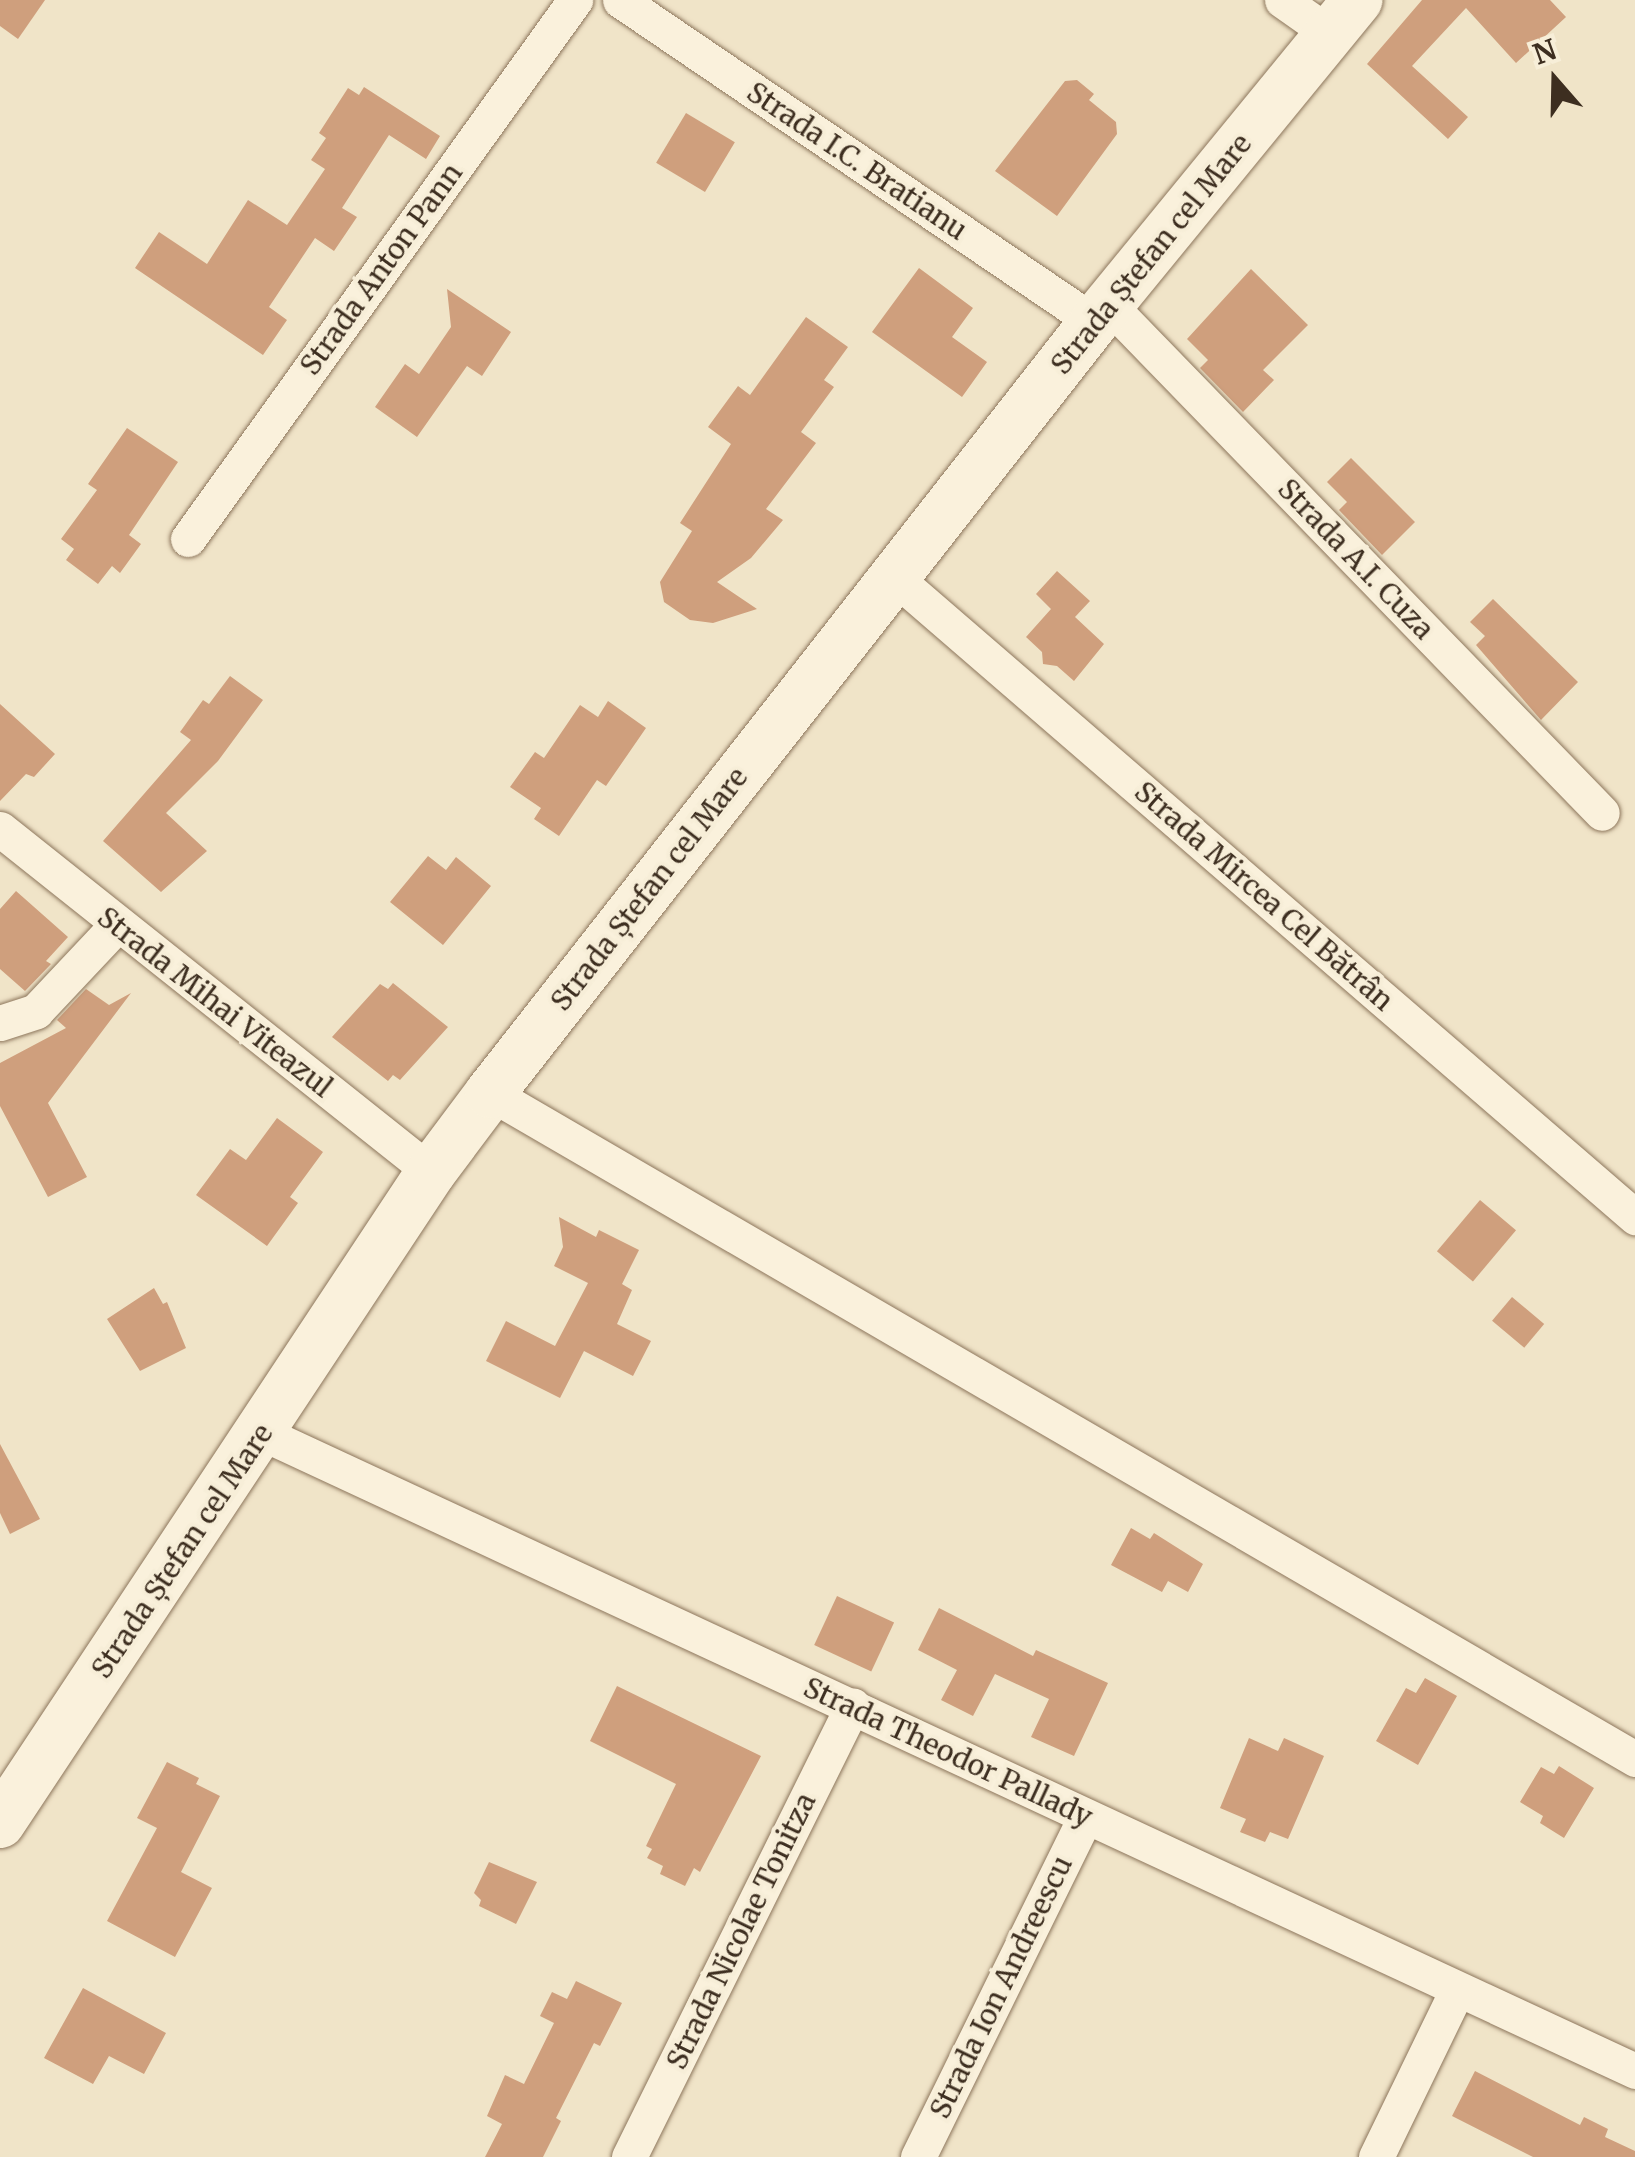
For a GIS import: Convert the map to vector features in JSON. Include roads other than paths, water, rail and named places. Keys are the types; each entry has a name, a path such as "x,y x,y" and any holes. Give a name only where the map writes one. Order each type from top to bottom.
{"street":[{"name":"Strada Anton Pann","path":"188,538 574,0"},
{"name":"Strada I.C. Bratianu","path":"620,0 1102,314"},
{"path":"1282,0 1344,16"},
{"name":"Strada Ștefan cel Mare","path":"0,1823 432,1172 490,1093 893,576 1344,16"},
{"name":"Strada A.I. Cuza","path":"1102,314 1602,812"},
{"name":"Strada Mircea Cel Bătrân","path":"893,576 1635,1218"},
{"name":"Strada Mihai Viteazul","path":"0,830 432,1172"},
{"path":"0,1023 36,1011 117,925"},
{"path":"490,1093 1635,1758"},
{"name":"Strada Theodor Pallady","path":"262,1433 1635,2071"},
{"name":"Strada Nicolae Tonitza","path":"629,2157 853,1706"},
{"name":"Strada Ion Andreescu","path":"918,2157 1085,1817"},
{"path":"1376,2157 1457,1990"}]}
